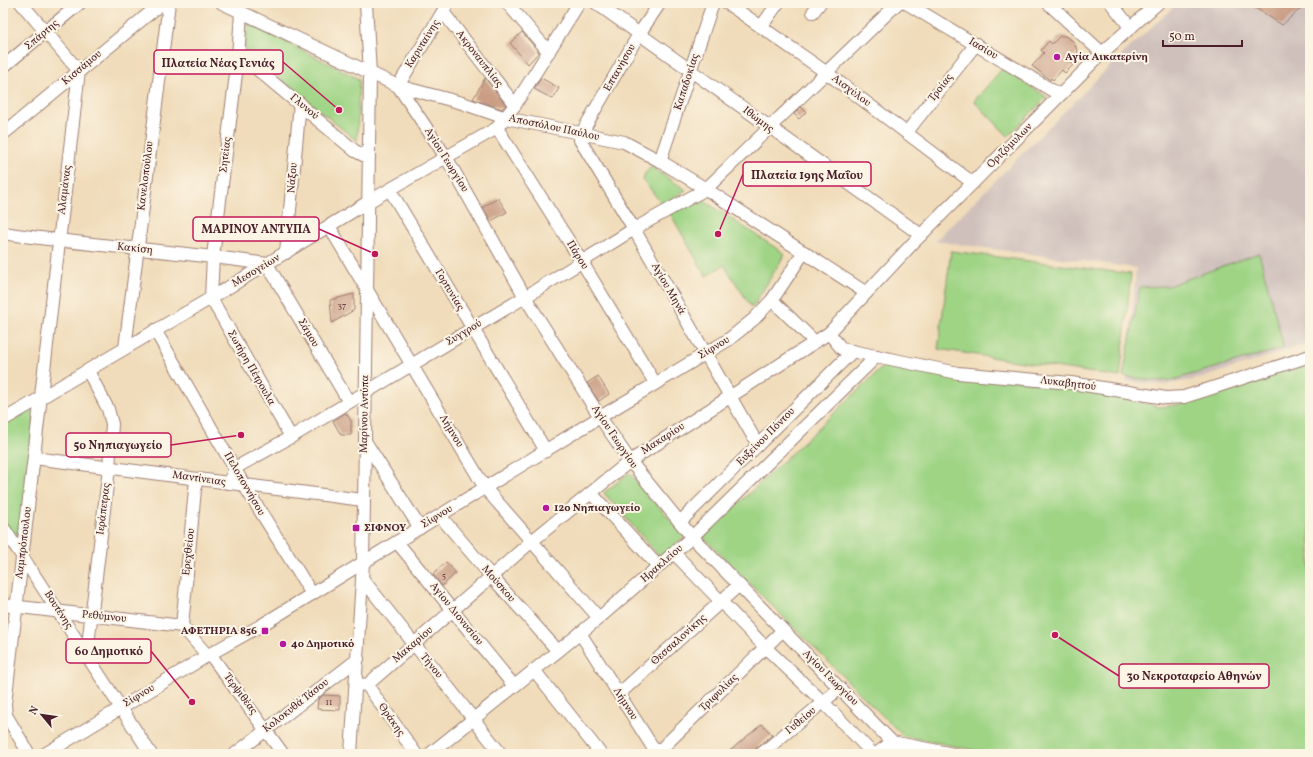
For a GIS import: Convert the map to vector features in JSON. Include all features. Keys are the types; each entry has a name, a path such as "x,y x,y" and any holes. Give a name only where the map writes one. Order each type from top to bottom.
{"street":[{"path":"21,3 79,71"},
{"name":"Σπάρτης","path":"3,67 80,3"},
{"name":"Κισσάμου","path":"3,134 162,3"},
{"name":"Κανελοπούλου","path":"125,348 136,249 169,3"},
{"name":"Αποστόλου Παύλου","path":"222,3 398,86 506,118 624,142 660,161 706,189 865,292"},
{"name":"Μαρίνου Αντύπα","path":"351,754 362,684 358,659 364,500 370,74 366,3"},
{"path":"507,3 548,52"},
{"name":"Μεσογείων","path":"3,420 211,298 368,202 497,128 515,105 579,3"},
{"name":"Ιθώμης","path":"596,3 691,70 769,128 921,235"},
{"name":"Επτανήσου","path":"581,134 639,34 660,3"},
{"name":"Καπαδοκίας","path":"660,161 713,3"},
{"name":"Αισχύλου","path":"727,3 827,73 973,183"},
{"path":"761,27 778,3"},
{"name":"Συγγρού","path":"235,468 291,437 412,365 634,229 706,189 898,3"},
{"name":"Ιασίου","path":"906,3 1060,95"},
{"path":"1048,3 1102,53"},
{"path":"1111,3 1130,27"},
{"name":"Οριζόμυλων","path":"865,292 1102,53 1158,3"},
{"name":"Καρυταίνης","path":"398,86 446,8"},
{"name":"Ακροναυπλίας","path":"446,8 515,105"},
{"name":"Σητείας","path":"211,298 214,256 238,58 241,12"},
{"name":"Τροίας","path":"907,132 976,44"},
{"name":"Γλυνού","path":"238,58 252,64 356,151 369,158"},
{"name":"Αλαμάνας","path":"40,398 79,71"},
{"name":"Αγίου Γεωργίου","path":"398,86 446,157 525,297 630,461 692,537 782,631 892,742"},
{"name":"Νάξου","path":"286,253 300,103"},
{"name":"Πάρου","path":"497,128 582,262 655,384"},
{"name":"Αγίου Μηνά","path":"581,134 580,140 634,229 758,445"},
{"name":"Γορτυνίας","path":"390,190 546,451"},
{"name":"Λήμνου","path":"330,226 367,292 485,488 598,618"},
{"name":"Κακίση","path":"3,233 58,241 214,256 267,264"},
{"name":"Σίφνου","path":"45,754 208,654 260,626 546,451 600,416 728,340 754,319 772,300 804,252"},
{"name":"Σάμου","path":"267,264 349,402"},
{"name":"Μακαρίου","path":"362,684 414,644 532,541 630,461 829,333 865,292"},
{"name":"Σωτήρη Πέτρουλα","path":"211,298 291,437"},
{"path":"772,300 815,342"},
{"name":"Πελοποννήσου","path":"155,330 244,485 312,594"},
{"name":"Λυκαβηττού","path":"829,333 842,349 958,373 1071,383 1166,398 1184,397 1310,356"},
{"name":"Ευξείνου Πόντου","path":"680,522 853,351"},
{"name":"Ηρακλείου","path":"430,754 580,633 692,537 877,356"},
{"name":"Ιεράπετρας","path":"87,652 109,468 111,416 88,371"},
{"name":"Λαμπρόπουλου","path":"29,754 9,720 5,704 40,398"},
{"path":"365,441 420,528"},
{"name":"Μαντίνειας","path":"34,458 364,500"},
{"path":"229,483 235,468"},
{"name":"Ερεχθείου","path":"182,626 196,479"},
{"path":"590,493 658,566"},
{"name":"Μούσκου","path":"440,516 558,651"},
{"name":"Βουτένης","path":"3,527 87,652 151,754"},
{"name":"Αγίου Διονυσίου","path":"397,542 514,686"},
{"path":"674,552 766,648 823,702 874,754 892,742 953,754"},
{"name":"Τήνου","path":"362,578 501,754"},
{"name":"Θεσσαλονίκης","path":"619,694 739,585"},
{"name":"Ρεθύμνου","path":"3,605 182,626"},
{"name":"Τερψιθέας","path":"182,626 208,654 267,729 283,754"},
{"name":"Τριφυλίας","path":"657,754 782,631"},
{"name":"Λήμνου","path":"580,633 657,754"},
{"name":"Κολοκυθά Τάσου","path":"235,754 358,659"},
{"path":"534,670 601,754"},
{"name":"Θράκης","path":"362,684 416,754"},
{"name":"Γυθείου","path":"761,754 840,688"}],"shaded area":[{"path":"1178,3 1310,3 1310,343 1202,378 1164,385 1126,381 1136,268 935,241 1114,62"}],"green space":[{"path":"248,23 359,79 357,141 245,50"},
{"path":"1002,69 1047,97 1008,136 974,101"},
{"path":"651,167 686,190 663,205 643,180 645,173"},
{"path":"698,197 785,254 752,308 724,265 706,276 670,213"},
{"path":"951,251 1131,274 1120,377 938,349"},
{"path":"1259,253 1284,348 1173,380 1158,381 1123,376 1140,287 1168,286"},
{"path":"1310,360 1310,754 994,754 903,736 703,537 887,363 1076,388 1160,407 1183,404"},
{"path":"36,404 20,547 3,522 3,423"},
{"path":"629,473 685,536 660,557 604,493"}],"building":[{"path":"1248,3 1307,3 1282,25"},
{"path":"522,32 539,52 528,64 510,43"},
{"name":"Αγία Αικατερίνη","path":"1060,36 1065,36 1073,41 1078,52 1070,61 1074,64 1065,73 1062,70 1053,80 1051,78 1050,80 1032,66 1044,53 1041,50 1049,41 1052,44"},
{"path":"485,78 506,105 502,109 473,99"},
{"path":"541,78 559,88 553,99 534,89"},
{"path":"801,107 806,112 799,119 794,114"},
{"path":"498,198 507,212 491,221 483,207"},
{"path":"354,294 354,310 332,323 330,300"},
{"path":"598,376 609,394 599,401 587,383"},
{"path":"346,413 351,421 351,435 341,435 333,421"},
{"path":"446,562 456,573 442,586 433,574"},
{"path":"323,695 340,696 340,710 317,709 318,700"},
{"path":"762,724 772,735 756,748 754,754 726,754"}],"place":[{"name":"Αγία Αικατερίνη","path":"1057,57"},
{"name":"Πλατεία Νέας Γενιάς","path":"339,110"},
{"name":"Πλατεία 19ης Μαΐου","path":"718,234"},
{"name":"ΜΑΡΙΝΟΥ ΑΝΤΥΠΑ","path":"375,254"},
{"name":"5ο Νηπιαγωγείο","path":"241,435"},
{"name":"12ο Νηπιαγωγείο","path":"546,508"},
{"name":"ΣΙΦΝΟΥ","path":"356,528"},
{"name":"ΑΦΕΤΗΡΙΑ 856","path":"265,631"},
{"name":"3ο Νεκροταφείο Αθηνών","path":"1055,635"},
{"name":"4ο Δημοτικό","path":"283,644"},
{"name":"6ο Δημοτικό","path":"192,702"}]}
